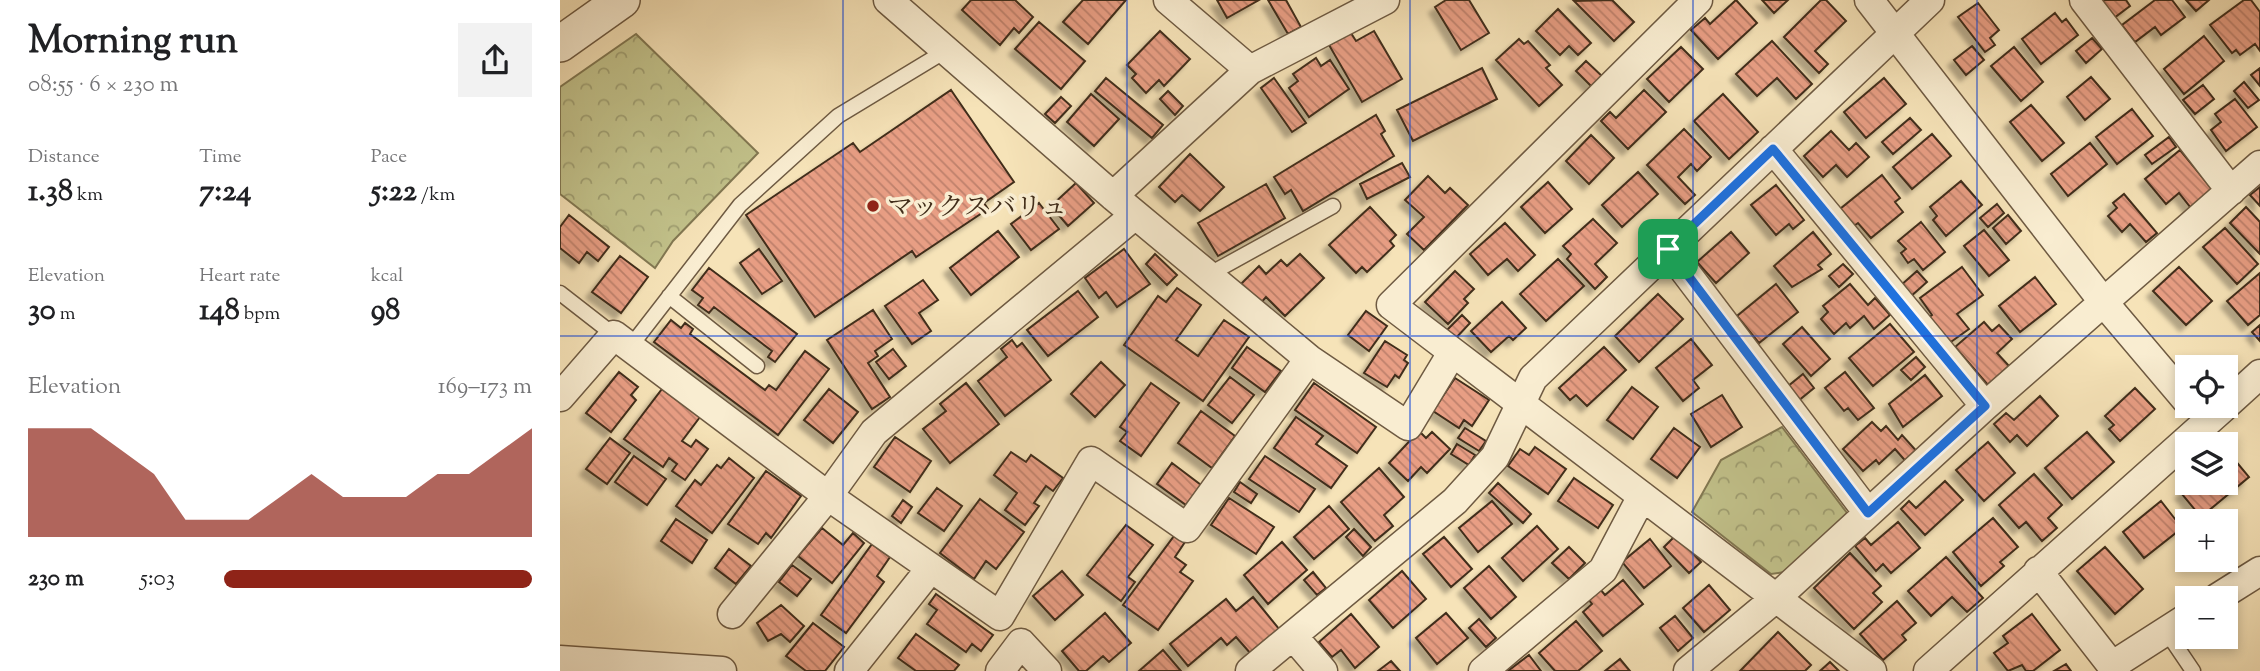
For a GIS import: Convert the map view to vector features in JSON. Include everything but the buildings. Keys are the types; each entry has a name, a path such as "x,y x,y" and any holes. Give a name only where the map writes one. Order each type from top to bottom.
{"street":[{"path":"560,44 622,0"},
{"path":"888,0 1135,215 1309,359 1408,426 1452,353"},
{"path":"1168,0 1250,70"},
{"path":"1113,196 1250,70 1385,0"},
{"path":"1698,0 1391,305 1871,671"},
{"path":"1869,0 2105,304 2175,376"},
{"path":"1250,671 1455,501 1495,457 1533,378 1930,0"},
{"path":"2084,0 2231,191"},
{"path":"1773,149 1985,406"},
{"path":"1688,671 1777,597 1985,406 2105,304 2260,165"},
{"path":"732,614 828,496 874,432 1135,215"},
{"path":"1668,249 1868,513"},
{"path":"560,397 622,341 828,496 1000,616 1091,461 1187,528 1309,359"},
{"path":"2238,389 2260,374"},
{"path":"1928,671 2038,571 2198,418"},
{"path":"1483,671 1603,570 1643,496"},
{"path":"849,671 931,568"},
{"path":"2038,571 2115,668 2175,625"},
{"path":"2236,586 2260,571"},
{"path":"1293,636 1322,671"},
{"path":"1000,671 1021,643 1046,671"},
{"path":"560,660 722,671"}],"lane":[{"path":"560,293 622,341 669,296 740,205 838,117 947,50"},
{"path":"1208,275 1333,206"},
{"path":"669,296 757,366"},
{"path":"2186,649 2193,671"}],"green space":[{"path":"636,34 758,153 673,241 655,268 560,194 560,87"},
{"path":"1782,427 1847,513 1791,571 1771,574 1692,512 1721,460"}],"place":[{"name":"マックスバリュ","path":"873,206"}],"route":[{"path":"1773,149 1985,406 1868,513 1668,249 1773,149"}]}
